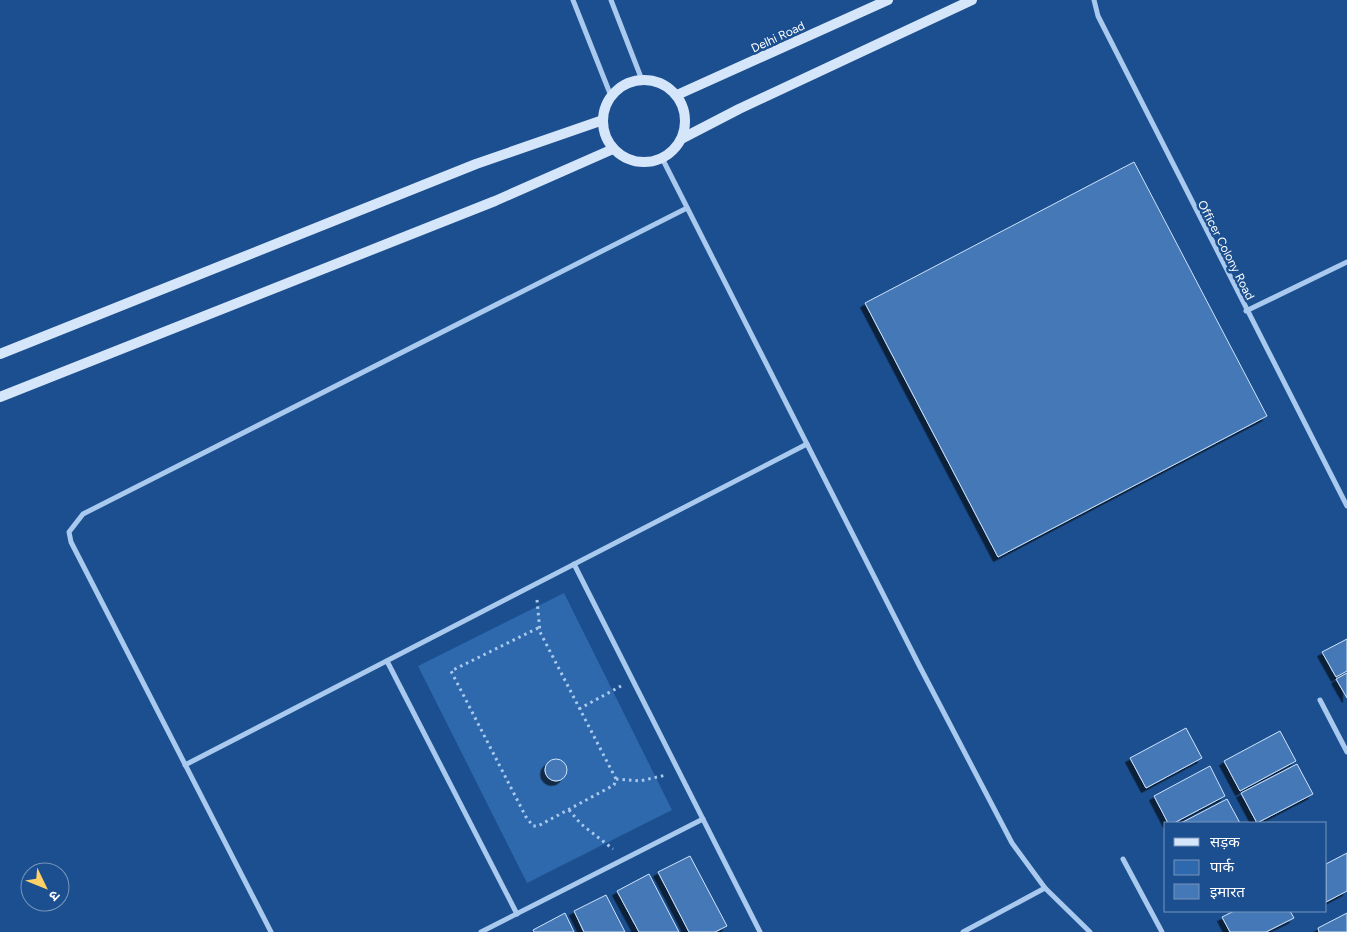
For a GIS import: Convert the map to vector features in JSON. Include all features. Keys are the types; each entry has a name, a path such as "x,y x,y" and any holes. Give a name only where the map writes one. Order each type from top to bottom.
{"main road":[{"name":"Delhi Road","path":"677,95 888,0"},
{"path":"683,138 686,118 677,95 662,83 642,80 621,86 611,96 602,120 606,138 619,155 637,162 650,162 668,155 683,138 739,109 972,0"},
{"path":"0,354 476,164 602,120"},
{"path":"0,397 495,201 613,149"}],"street":[{"path":"573,0 611,96"},
{"path":"611,0 642,80"},
{"name":"Officer Colony Road","path":"1094,0 1098,16 1246,311 1347,506"},
{"path":"662,158 1012,843 1045,888 1090,932"},
{"path":"271,932 71,542 69,532 83,514 688,208"},
{"path":"1246,311 1347,262"},
{"path":"185,765 807,444"},
{"path":"574,564 760,932"},
{"path":"387,661 517,914"},
{"path":"1320,700 1347,752"},
{"path":"481,932 702,819"},
{"path":"1123,859 1162,932"},
{"path":"963,932 1045,888"}],"path":[{"path":"535,585 540,627 540,632 616,779 614,785 538,826 533,826 526,817 451,671 540,627"},
{"path":"579,708 632,680"},
{"path":"616,779 640,780 678,771"},
{"path":"569,810 604,844 626,858"}],"green space":[{"path":"564,593 672,810 527,883 418,666"}],"building":[{"path":"1134,162 1267,416 998,557 865,303"},
{"path":"1347,639 1347,671 1336,677 1322,652"},
{"path":"1347,673 1347,698 1336,679"},
{"path":"1186,728 1202,758 1146,788 1130,758"},
{"path":"1280,731 1296,761 1240,791 1224,761"},
{"path":"556,759 564,762 567,770 564,778 556,781 548,778 545,770 548,762"},
{"path":"1297,764 1313,794 1256,822 1241,793"},
{"path":"1210,766 1225,796 1176,822 1167,822 1154,796"},
{"path":"1227,799 1239,822 1183,822"},
{"path":"1347,853 1347,891 1327,901 1327,863"},
{"path":"690,856 727,926 715,932 689,932 658,872"},
{"path":"649,874 679,932 639,932 617,891"},
{"path":"606,895 625,932 584,932 574,911"},
{"path":"1232,912 1291,912 1294,918 1266,932 1230,932 1222,917"},
{"path":"565,913 574,932 534,932 533,930"},
{"path":"1347,913 1347,932 1319,932 1318,928"}]}
